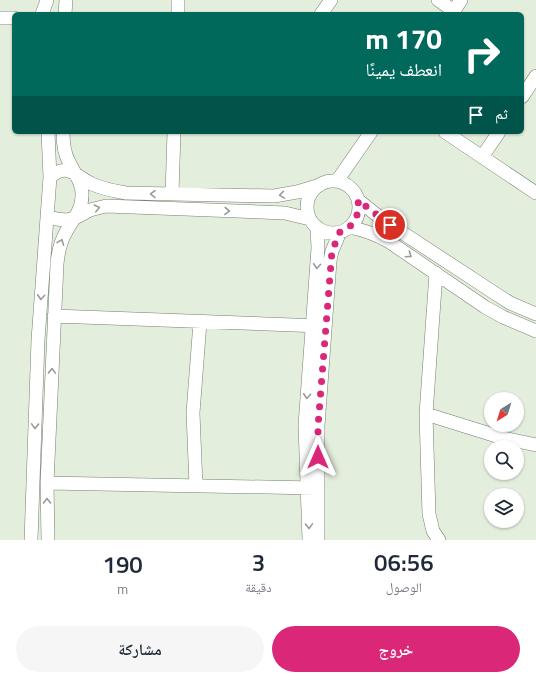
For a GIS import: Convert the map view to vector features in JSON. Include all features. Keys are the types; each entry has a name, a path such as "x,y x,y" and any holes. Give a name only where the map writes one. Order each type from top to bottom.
{"street":[{"path":"178,0 178,12"},
{"path":"322,12 331,0"},
{"path":"438,0 456,8"},
{"path":"0,18 12,18"},
{"path":"524,94 536,76"},
{"path":"31,540 38,340 50,177 48,134"},
{"path":"48,540 47,483 57,264 59,248 65,232 80,208 82,196 80,184 68,161 64,148 63,134"},
{"path":"172,194 174,134"},
{"path":"337,181 370,134"},
{"path":"448,134 536,193"},
{"path":"482,157 498,134"},
{"path":"50,177 57,171 66,170 75,173 90,183 108,190 126,193 274,196 298,192 326,182 337,181 344,184 356,194 359,208 358,215 355,222 344,230 332,251 319,326"},
{"path":"309,540 318,426 319,326 318,248 314,223 308,212 308,204 310,196 320,185"},
{"path":"358,200 384,220 510,303 536,314"},
{"path":"48,216 61,220 75,218 90,210 106,206 285,213 314,223 328,232 363,230 376,234 388,241 485,307 503,317 536,331"},
{"path":"436,273 426,414 429,514 433,531 439,540"},
{"path":"54,316 319,326"},
{"path":"196,486 193,413 200,322"},
{"path":"426,414 503,438 536,446"},
{"path":"47,483 313,488"},
{"path":"313,488 318,540"}],"route":[{"path":"318,457 318,426 330,261 335,241 340,232 349,228 355,222 359,208 358,200 370,211 390,225"}]}
